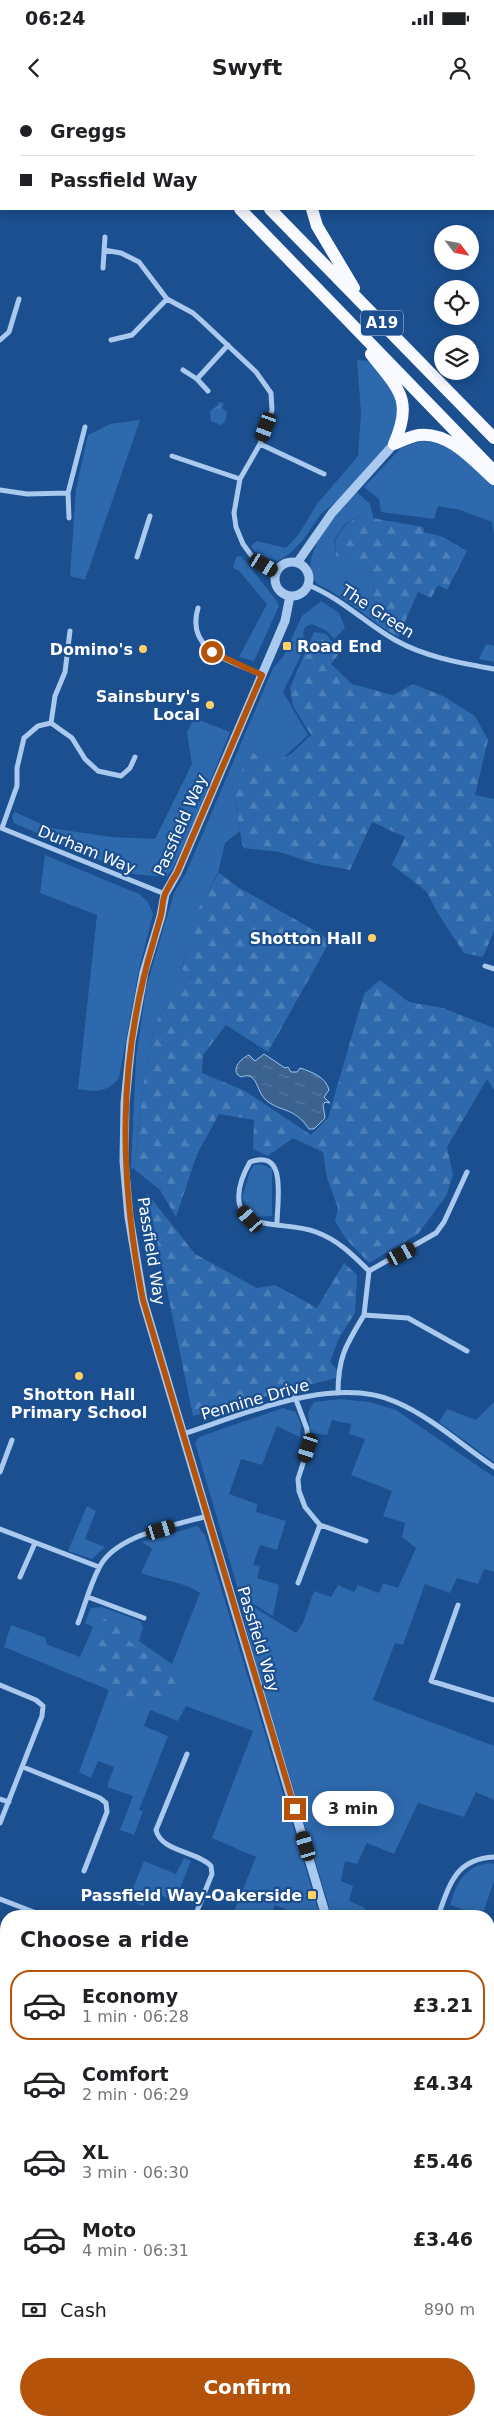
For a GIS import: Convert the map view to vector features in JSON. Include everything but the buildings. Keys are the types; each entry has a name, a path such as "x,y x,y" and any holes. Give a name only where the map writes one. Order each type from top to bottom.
{"highway":[{"name":"A19","path":"241,210 494,471"},
{"name":"A19","path":"271,210 494,438"},
{"path":"312,210 317,226 368,310"},
{"path":"340,312 398,386 404,417 394,444"},
{"path":"394,444 419,435 433,435 452,443 494,479"}],"street":[{"path":"103,268 105,238"},
{"path":"104,250 121,253 139,262 167,299 193,313 256,372 271,393 272,410 260,444 240,479 234,512 236,527 243,544 251,555 276,573"},
{"path":"0,340 9,332 20,299"},
{"path":"110,340 132,336 167,299"},
{"path":"197,378 228,345"},
{"path":"183,370 197,378 208,391"},
{"path":"68,518 68,493 85,427"},
{"path":"260,444 324,474"},
{"path":"297,563 332,513 394,444"},
{"path":"172,456 240,479"},
{"path":"0,490 27,494 68,493"},
{"path":"137,557 150,516"},
{"path":"297,563 306,570 308,585 301,594 290,596 278,589 275,581 276,573 286,564 297,563"},
{"name":"The Green","path":"308,585 327,592 396,641 434,656 494,669"},
{"name":"Passfield Way","path":"290,596 285,621 177,873 165,894 161,916 144,972 136,1008 125,1104 124,1161 134,1250 143,1300 324,1910"},
{"path":"198,608 195,617 196,630 202,644 212,652 262,675"},
{"path":"51,723 55,696 65,672 70,631"},
{"path":"1,828 17,786 17,768 24,738 38,726 51,723 72,738 85,759 98,771 121,776 130,768 135,756"},
{"name":"Durham Way","path":"1,828 165,894"},
{"path":"485,966 494,969"},
{"path":"277,1224 277,1178 275,1166 269,1160 261,1158 250,1162 239,1184 237,1196 241,1208 250,1219 260,1223 315,1231 331,1238 350,1252 368,1271 364,1316 348,1340 338,1368 338,1393"},
{"path":"368,1271 436,1233 444,1222 467,1172"},
{"path":"364,1316 408,1318 467,1351"},
{"name":"Pennine Drive","path":"182,1434 295,1397 338,1393 366,1395 395,1401 494,1468"},
{"path":"295,1397 307,1429 308,1448 298,1479 299,1492 306,1507 320,1524 366,1541"},
{"path":"0,1472 12,1440"},
{"path":"78,1623 99,1567 111,1551 125,1542 206,1516"},
{"path":"298,1583 320,1524"},
{"path":"0,1529 99,1567"},
{"path":"20,1578 34,1543"},
{"path":"88,1597 144,1618"},
{"path":"458,1605 431,1681 494,1700"},
{"path":"0,1685 36,1700 43,1706 42,1716 0,1823"},
{"path":"187,1754 156,1830 158,1838 164,1843 205,1860 211,1866 212,1874 197,1910"},
{"path":"23,1767 100,1798 106,1803 106,1812 84,1871"},
{"path":"0,1799 9,1802"},
{"path":"440,1910 453,1876 467,1864 478,1859 494,1857"},
{"path":"440,1891 446,1894"},
{"path":"0,1899 28,1910"}],"green space":[{"path":"357,360 370,361 394,387 399,412 391,441 336,502 321,514 303,540 289,554 278,561 257,555 251,546 257,541 286,548 299,534 317,504 358,456 361,412"},
{"path":"218,402 224,403 222,408 227,412 225,422 220,425 211,421 210,411 217,406"},
{"path":"140,420 85,580 70,576 76,489 88,435 110,424"},
{"path":"426,439 452,447 494,484 494,535 492,522 460,510 438,506 434,519 381,512 379,499 364,487 401,448"},
{"path":"357,492 370,504 374,520 359,516 346,523 334,540 336,556 353,561 364,573 374,572 373,597 378,624 317,583 314,580 311,569 316,545 323,533"},
{"path":"360,516 423,527 424,532 443,537 467,551 447,590 438,585 431,598 418,592 398,637 377,624 373,597 374,572 363,573 353,562 336,556 335,540 347,523"},
{"path":"241,556 279,606 254,661 239,657 267,604 239,571 233,568 236,557"},
{"path":"321,601 339,613 345,628 334,639 327,631 312,624 305,627 303,633 306,645 283,692 308,735 280,761 253,753 232,785 240,831 225,843 218,873 201,905 182,968 191,976 179,986 154,1025 143,1087 134,1168 131,1169 136,1058 146,988 174,893 186,873 273,668 283,657 302,616"},
{"path":"314,632 326,634 340,652 331,664 352,684 393,695 413,684 443,696 475,716 488,740 475,795 494,799 494,931 483,957 464,953 426,891 392,865 405,837 372,822 350,870 312,863 280,852 243,848 232,785 253,753 279,760 291,754 311,735 293,706 290,688"},
{"path":"486,644 494,646 494,662 479,659"},
{"path":"194,718 230,732 194,822 172,870 166,877 132,874 14,823 12,816 15,812 50,828 111,837 155,839 192,764 187,732"},
{"path":"45,855 139,894 148,902 153,914 139,969 119,1078 110,1086 101,1090 78,1089 97,915 40,893"},
{"path":"219,873 236,886 330,941 268,1052 226,1025 203,1055 202,1073 245,1091 311,1135 328,1118 364,994 380,980 409,1002 443,1008 494,1028 494,1090 487,1079 447,1147 453,1175 446,1196 418,1234 369,1263 346,1239 335,1221 338,1208 327,1178 323,1152 293,1138 268,1156 253,1149 254,1120 219,1114 197,1154 176,1217 160,1190 134,1169 143,1087 154,1025 179,985 191,977 182,969 200,905"},
{"path":"261,1164 272,1169 272,1216 257,1217 250,1213 242,1198 250,1171 254,1165"},
{"path":"147,1193 195,1254 257,1288 275,1285 317,1308 344,1263 357,1275 355,1313 339,1338 330,1362 343,1376 193,1416"},
{"path":"341,1399 369,1402 396,1410 494,1477 494,1572 484,1569 478,1584 457,1578 450,1593 425,1584 403,1645 395,1643 373,1700 494,1746 494,1800 476,1792 464,1817 418,1803 394,1854 367,1843 357,1864 345,1861 341,1881 353,1886 349,1901 365,1908 364,1910 330,1910 254,1659 239,1598 296,1633 303,1623 314,1591 331,1597 338,1585 354,1592 358,1585 379,1593 383,1583 398,1588 416,1548 402,1537 405,1523 383,1516 392,1491 351,1475 365,1439 349,1434 351,1424 332,1420 327,1435 311,1433 308,1413 314,1402"},
{"path":"494,1402 494,1462 439,1422 447,1409 476,1420"},
{"path":"283,1408 296,1412 301,1425 300,1437 277,1426 262,1465 241,1459 229,1494 257,1504 256,1512 286,1521 277,1550 260,1545 253,1565 260,1566 257,1578 279,1585 273,1616 240,1596 195,1443 199,1437"},
{"path":"87,1506 96,1511 85,1539 105,1547 92,1559 68,1551"},
{"path":"197,1526 205,1535 318,1910 288,1910 275,1905 273,1910 234,1910 256,1857 212,1838 253,1731 186,1706 178,1721 150,1710 144,1726 168,1736 139,1810 143,1811 134,1835 120,1830 133,1796 107,1787 114,1767 98,1761 91,1778 79,1772 109,1690 4,1647 11,1625 46,1638 46,1644 80,1657 93,1627 85,1623 91,1608 102,1607 140,1621 143,1627 139,1641 172,1664 200,1593 179,1584 141,1573 152,1549 142,1542"},
{"path":"104,1619 119,1619 130,1625 129,1641 159,1664 181,1671 179,1695 156,1696 137,1703 117,1697 93,1673 93,1638"},
{"path":"184,1858 191,1861 175,1901 150,1891 143,1906 128,1900 144,1861 176,1874"},
{"path":"494,1864 494,1881 484,1910 465,1910 450,1905 463,1877 481,1865"}],"water":[{"path":"264,1054 285,1068 288,1067 291,1072 297,1072 300,1068 314,1073 322,1078 327,1085 329,1090 324,1097 330,1103 325,1102 323,1105 325,1118 314,1129 309,1129 297,1116 269,1103 250,1076 241,1077 237,1074 237,1065 244,1058 249,1055 255,1061"}],"place":[{"name":"Road End","path":"287,646"},
{"name":"Domino's","path":"143,649"},
{"name":"Sainsbury's Local","path":"210,705"},
{"name":"Shotton Hall","path":"372,938"},
{"name":"Shotton Hall Primary School","path":"79,1376"},
{"name":"Passfield Way-Oakerside","path":"312,1895"}],"route":[{"path":"212,652 262,675 177,873 165,894 161,916 144,972 136,1008 125,1104 124,1161 129,1217 143,1300 295,1809"}]}
